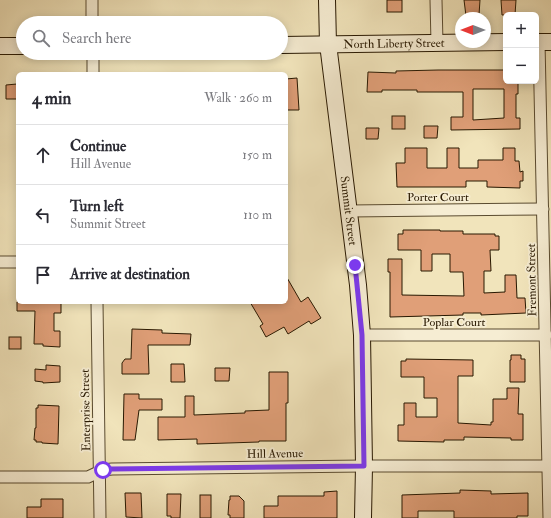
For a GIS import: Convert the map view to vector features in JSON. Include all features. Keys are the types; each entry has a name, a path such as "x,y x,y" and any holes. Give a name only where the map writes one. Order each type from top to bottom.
{"main road":[{"name":"Summit Street","path":"327,0 328,44 362,335 364,466 363,518"},
{"name":"North Liberty Street","path":"288,45 503,42"},
{"path":"0,46 16,46"}],"street":[{"path":"92,0 92,16"},
{"path":"436,0 437,43"},
{"name":"Fremont Street","path":"542,42 543,209 548,257 546,335 549,518"},
{"path":"93,60 93,72"},
{"name":"Porter Court","path":"348,211 543,209"},
{"path":"0,262 16,262"},
{"name":"Enterprise Street","path":"98,304 100,518"},
{"name":"Poplar Court","path":"362,335 546,335"},
{"name":"Hill Avenue","path":"0,477 88,477 112,469 364,466 549,466"}],"building":[{"path":"387,0 402,0 402,12 387,12"},
{"path":"464,0 480,0 479,12 466,12"},
{"path":"501,0 516,0 515,12 503,12 502,15"},
{"path":"503,70 503,84 518,84 518,94 516,94 516,118 520,118 520,129 451,130 451,117 463,117 463,92 382,90 382,92 367,92 368,72 396,73 396,71","holes":["473,89 504,89 504,118 473,120"]},
{"path":"297,78 299,110 288,110 288,79"},
{"path":"16,84 16,99 6,99 6,85"},
{"path":"392,116 405,116 405,129 392,129"},
{"path":"424,126 438,126 437,138 424,138"},
{"path":"366,128 379,128 378,139 366,139"},
{"path":"405,148 427,148 427,168 447,168 447,148 459,148 459,168 478,168 478,160 503,160 503,148 515,148 515,161 519,161 520,172 523,171 523,181 520,181 520,188 487,187 487,181 466,181 466,187 397,187 396,163 405,163"},
{"path":"403,230 463,231 463,234 495,234 495,236 499,236 499,250 490,250 491,271 484,271 484,293 505,292 505,275 516,275 517,298 525,298 526,313 481,315 481,313 463,313 463,315 390,317 390,272 388,272 388,259 402,259 402,295 464,296 463,272 450,272 450,254 432,254 432,271 421,271 421,250 398,250 398,234 403,234"},
{"path":"288,279 301,302 308,297 321,318 311,324 309,321 288,334 284,327 266,337 260,326 263,324 251,304 288,304"},
{"path":"17,304 61,304 61,313 54,313 54,331 60,331 60,347 34,344 35,311 17,311"},
{"path":"132,329 162,330 162,333 191,334 190,345 148,345 149,374 122,374 122,363 125,359 131,359"},
{"path":"9,337 21,337 21,349 9,349"},
{"path":"511,355 521,355 521,359 525,359 525,382 510,382"},
{"path":"406,359 473,360 473,376 458,376 458,423 491,425 491,422 493,422 493,399 507,399 507,388 519,388 518,414 523,414 523,440 511,440 511,438 464,437 464,440 444,440 444,442 398,441 398,425 404,425 404,403 416,403 416,417 437,417 437,398 424,398 424,377 401,377 401,361 406,361"},
{"path":"171,364 184,364 185,382 171,382"},
{"path":"46,365 60,366 60,382 43,383 35,381 35,369 46,370"},
{"path":"215,368 230,368 229,381 215,381"},
{"path":"269,372 288,372 286,441 197,444 197,439 158,440 158,417 185,417 185,396 194,396 194,415 245,413 245,411 269,410"},
{"path":"124,394 139,394 139,399 162,399 162,410 139,410 135,440 123,440"},
{"path":"38,405 59,406 58,444 36,442 36,440 34,440 36,428 36,408 38,408"},
{"path":"460,490 491,491 491,494 528,493 528,516 517,516 517,518 454,518 454,511 418,511 418,518 402,518 402,495 460,493"},
{"path":"337,491 337,518 264,518 264,506 278,506 278,496 324,496 324,492"},
{"path":"125,493 141,493 142,518 126,517"},
{"path":"167,494 181,494 180,518 171,518 171,516 167,516"},
{"path":"200,495 211,495 211,518 200,518"},
{"path":"230,496 239,496 244,501 244,518 230,518 230,515 228,515"},
{"path":"41,499 63,499 63,518 27,518 27,507 41,507"}],"route":[{"path":"103,470 364,466 362,335 355,265"}]}
